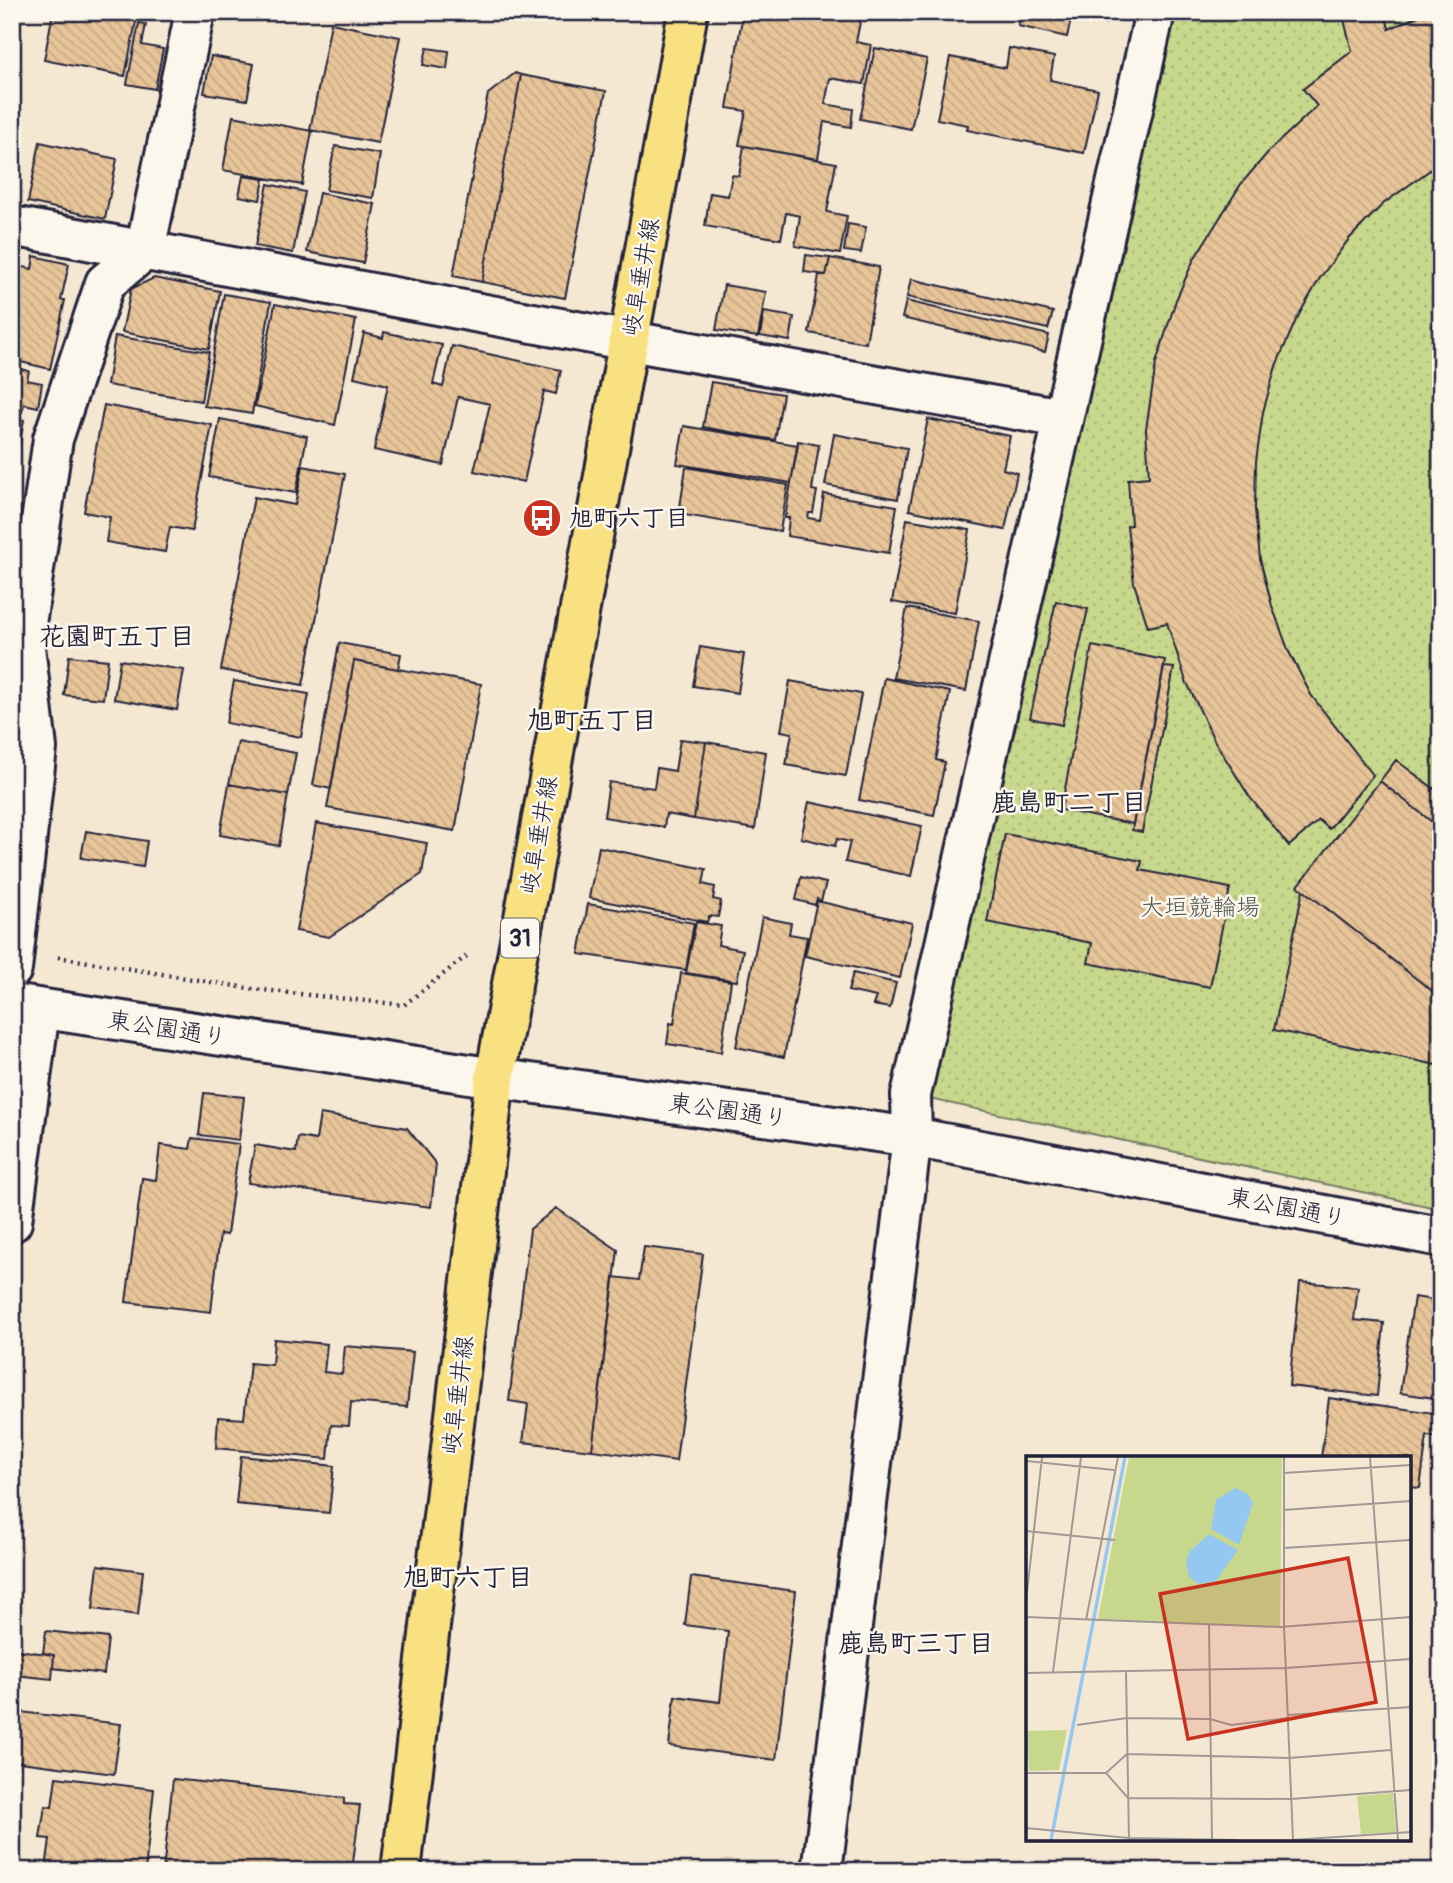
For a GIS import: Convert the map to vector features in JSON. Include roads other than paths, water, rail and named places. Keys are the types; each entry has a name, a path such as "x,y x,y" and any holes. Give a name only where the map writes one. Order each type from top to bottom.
{"main road":[{"name":"岐阜垂井線","path":"401,1871 495,1078 688,12"}],"street":[{"path":"13,960 37,748 24,638 53,439 106,283 145,250 195,12"},
{"path":"821,1871 912,1136 913,1085 1155,12"},
{"path":"12,226 1062,418"},
{"path":"12,1222 26,1007"},
{"name":"東公園通り","path":"26,1007 495,1078 912,1136 1441,1237"}],"place":[{"name":"旭町六丁目","path":"542,518"}],"district":[{"name":"花園町五丁目","path":"117,637"},
{"name":"旭町五丁目","path":"592,721"},
{"name":"鹿島町二丁目","path":"1069,803"},
{"name":"旭町六丁目","path":"468,1578"},
{"name":"鹿島町三丁目","path":"916,1644"}],"park label":[{"name":"大垣競輪場","path":"1200,907"}]}
